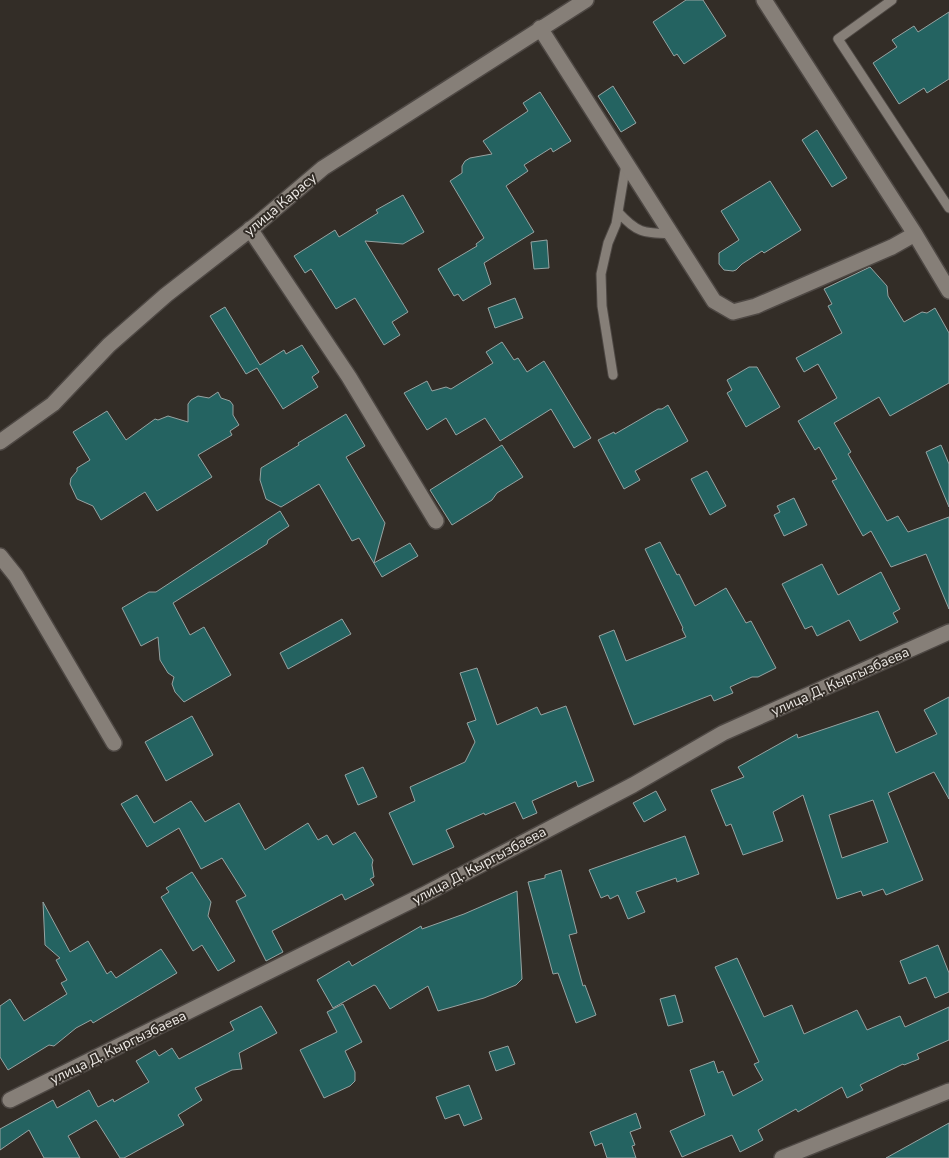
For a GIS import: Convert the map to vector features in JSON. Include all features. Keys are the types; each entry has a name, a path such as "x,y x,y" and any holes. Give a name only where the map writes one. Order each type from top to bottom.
{"street":[{"name":"улица Карасу","path":"0,442 53,404 108,345 166,295 250,229 323,168 586,0"},
{"path":"764,0 916,234 949,291"},
{"path":"540,28 714,301 733,312 756,306 892,247 916,234"},
{"path":"250,229 348,377 436,521"},
{"path":"0,556 16,576 114,743"},
{"name":"улица Д. Кыргызбаева","path":"10,1100 434,890 633,785 723,733 949,632"},
{"path":"782,1158 949,1091"}],"lane":[{"path":"892,0 838,39 949,208"},
{"path":"614,375 602,306 601,274 608,243 616,224 626,164"},
{"path":"618,212 631,226 648,233 671,234"}],"building":[{"path":"686,0 703,0 726,36 684,64 677,54 674,56 653,22"},
{"path":"949,12 949,79 927,93 924,88 899,104 873,63 897,47 892,40 914,26 918,32"},
{"path":"613,86 636,123 621,132 598,96"},
{"path":"540,92 571,141 553,152 551,148 524,165 528,171 506,186 534,232 484,263 491,284 463,301 458,294 454,296 438,269 477,246 476,244 484,238 450,181 462,173 462,166 465,161 470,158 492,154 483,141 528,111 523,103"},
{"path":"817,130 847,178 832,187 802,140"},
{"path":"770,181 801,230 764,253 762,251 736,270 724,270 719,264 719,253 739,240 721,211"},
{"path":"403,195 424,232 403,244 365,241 408,312 392,322 400,335 384,345 355,298 336,309 311,269 305,273 294,256 335,230 339,237 378,213 376,210"},
{"path":"547,240 549,268 534,269 531,242"},
{"path":"870,267 887,286 888,296 904,322 922,312 927,313 935,308 949,333 949,383 890,416 879,397 834,423 851,452 848,454 887,521 898,516 908,532 949,517 949,609 926,554 891,567 871,531 863,536 832,481 837,479 819,447 815,450 798,421 837,398 818,364 804,372 796,358 842,333 828,306 832,304 824,289"},
{"path":"515,298 523,318 495,328 488,308"},
{"path":"225,307 260,365 284,350 286,354 302,345 319,372 312,377 318,387 283,409 257,368 246,374 210,316"},
{"path":"502,342 514,360 518,358 527,372 544,361 591,438 574,448 551,409 500,441 485,418 456,435 446,418 427,430 404,393 427,381 432,391 446,387 451,389 493,363 486,352"},
{"path":"749,367 757,367 780,407 746,427 727,393 732,390 727,380"},
{"path":"218,392 221,398 230,401 233,405 233,415 239,425 230,431 232,435 198,455 212,477 157,511 145,492 101,520 93,506 77,499 70,484 71,478 77,471 77,468 90,460 73,432 107,411 126,440 155,419 158,420 168,416 188,422 188,404 191,400 198,396 209,398"},
{"path":"668,405 688,441 635,471 640,480 624,489 598,440 614,432 615,434"},
{"path":"346,414 365,446 346,457 385,523 374,563 410,543 418,556 382,577 359,538 352,541 319,484 281,507 266,499 260,480 261,468"},
{"path":"502,445 523,477 497,493 492,500 452,525 430,490"},
{"path":"941,445 949,464 949,507 926,452"},
{"path":"707,471 726,506 710,515 691,479"},
{"path":"794,498 807,525 784,536 774,515 780,512 777,506"},
{"path":"280,511 289,526 268,540 267,544 173,603 190,635 204,627 231,675 184,702 175,692 172,684 174,677 168,673 160,660 158,637 141,646 122,608 149,592 156,592"},
{"path":"660,542 695,606 726,588 746,623 751,621 776,668 730,687 733,693 714,701 711,695 634,725 599,636 614,630 626,661 686,637 645,549"},
{"path":"822,564 838,595 881,572 900,609 893,613 898,622 860,641 849,620 817,636 812,626 805,629 782,584"},
{"path":"342,619 351,634 288,669 280,653"},
{"path":"477,668 497,725 537,707 541,715 566,706 594,781 578,787 576,781 532,801 537,813 523,819 515,802 446,830 454,847 413,865 389,813 415,801 410,787 465,762 475,742 467,723 476,720 460,673"},
{"path":"949,697 949,799 934,772 888,793 923,880 886,895 883,889 863,896 861,891 837,899 803,795 773,812 783,841 743,855 731,824 726,826 711,790 744,777 738,767 797,734 798,738 878,711 896,753 937,734 924,710","holes":["873,800 888,842 842,858 829,815"]},
{"path":"192,716 213,755 166,781 145,742"},
{"path":"363,767 377,797 358,805 345,775"},
{"path":"656,791 666,810 644,822 633,803"},
{"path":"137,795 154,823 191,801 205,822 239,803 265,850 308,823 318,840 327,835 333,845 355,832 373,860 374,877 370,879 374,885 345,900 342,894 272,931 283,952 266,961 236,901 246,896 222,858 201,869 179,828 147,847 121,804"},
{"path":"685,836 699,874 677,882 676,878 636,892 645,912 628,919 618,895 610,899 608,895 601,898 589,870"},
{"path":"561,870 577,933 569,935 583,986 585,985 596,1015 576,1023 558,973 553,974 528,882 545,878 545,875"},
{"path":"192,872 211,902 208,916 235,961 218,971 202,945 193,951 161,897 169,892 166,888"},
{"path":"517,891 522,979 516,985 484,998 438,1011 428,986 390,1009 374,985 333,1008 317,980 349,961 352,966 421,926 422,929 464,914"},
{"path":"43,902 70,952 88,941 107,974 111,971 116,978 161,949 177,973 93,1023 91,1020 76,1028 54,1046 49,1045 8,1070 0,1057 0,1006 10,999 24,1021 67,994 61,983 67,980 56,960 60,958 45,945"},
{"path":"938,945 949,973 949,992 935,998 926,977 909,984 900,961"},
{"path":"737,958 764,1017 792,1005 804,1034 857,1010 867,1030 900,1016 905,1027 949,1007 949,1040 917,1054 919,1059 903,1064 860,1085 863,1090 847,1098 842,1087 798,1112 796,1109 758,1130 763,1140 740,1152 732,1135 682,1157 670,1131 705,1115 690,1070 714,1061 718,1073 723,1071 733,1096 763,1080 754,1064 759,1062 715,967"},
{"path":"675,995 683,1022 668,1026 660,999"},
{"path":"343,1004 362,1042 345,1051 355,1072 355,1081 350,1086 324,1098 300,1050 337,1032 327,1012"},
{"path":"261,1006 277,1033 239,1053 242,1069 232,1070 195,1088 202,1100 178,1115 184,1125 124,1158 120,1158 96,1120 68,1136 80,1158 44,1158 29,1130 0,1150 0,1129 53,1100 57,1108 89,1090 98,1107 113,1099 114,1102 149,1082 136,1061 155,1050 159,1056 172,1048 179,1059 234,1030 230,1022"},
{"path":"508,1046 515,1064 496,1071 489,1052"},
{"path":"469,1085 482,1119 464,1126 459,1114 445,1119 436,1097"},
{"path":"636,1113 641,1128 630,1132 635,1145 632,1146 636,1158 607,1158 602,1143 595,1146 590,1132"},
{"path":"949,1123 949,1158 886,1158"}]}
